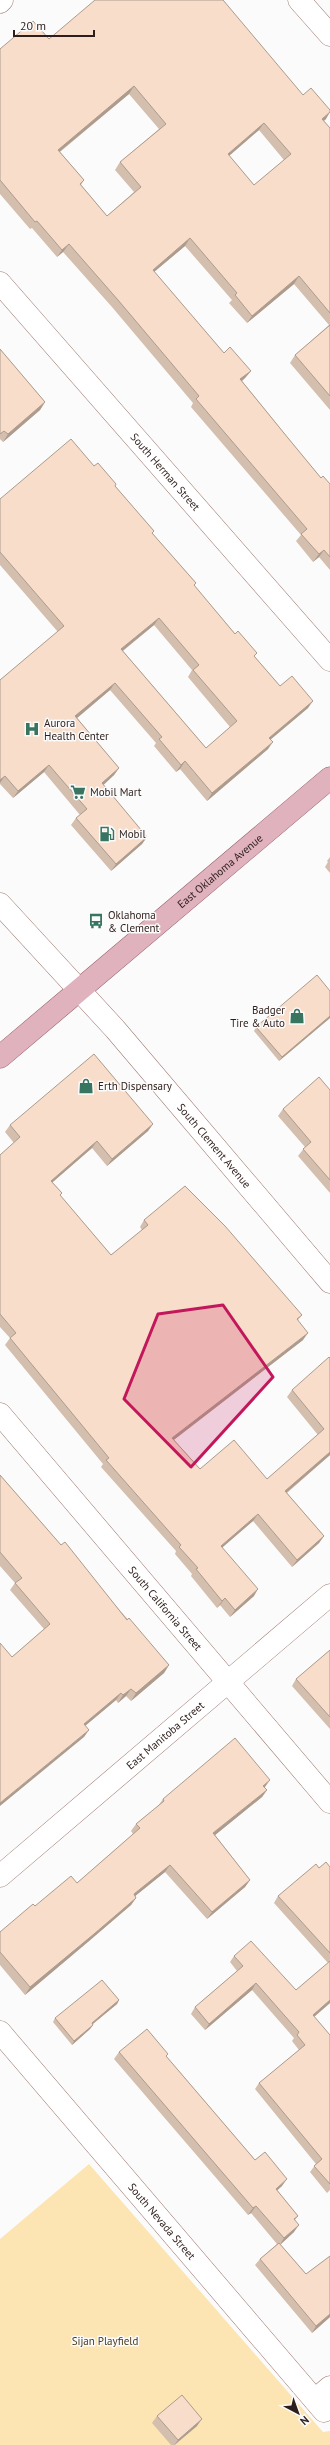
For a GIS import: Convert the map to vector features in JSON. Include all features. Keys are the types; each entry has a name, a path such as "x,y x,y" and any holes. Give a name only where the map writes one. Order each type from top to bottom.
{"main road":[{"name":"East Oklahoma Avenue","path":"0,1057 330,778"}],"street":[{"path":"300,0 330,35"},
{"name":"South Herman Street","path":"0,283 330,660"},
{"name":"South Clement Avenue","path":"0,904 115,1029 330,1282"},
{"name":"South California Street","path":"0,1414 227,1683 330,1802"},
{"name":"East Manitoba Street","path":"0,1876 330,1595"},
{"name":"South Nevada Street","path":"0,2032 323,2399"}],"highlighted area":[{"path":"223,1305 273,1377 191,1467 124,1399 158,1314"}],"green space":[{"name":"Sijan Playfield","path":"89,2164 323,2432 330,2431 330,2445 0,2445 0,2239"}],"building":[{"path":"95,0 223,0 303,95 311,88 330,110 330,112 322,119 330,128 330,313 299,276 252,316 235,295 237,293 190,238 153,270 224,353 230,347 251,371 240,379 321,478 323,476 330,484 330,557 324,550 319,554 301,534 307,529 196,399 199,396 69,244 62,250 37,221 35,222 0,180 0,49 33,21 49,39","holes":["134,86 166,124 120,162 141,187 107,216 80,184 84,180 58,150","264,123 291,154 254,185 228,154"]},
{"path":"330,325 330,396 295,355"},
{"path":"0,349 45,402 8,434 4,431 0,434"},
{"path":"71,439 94,466 98,463 116,484 115,486 154,531 152,533 196,583 194,585 235,634 238,631 257,653 254,656 280,686 292,676 313,701 269,738 273,742 212,793 185,761 181,765 159,739 162,737 115,683 75,716 119,768 102,783 147,837 116,864 76,818 87,809 49,765 18,791 5,776 0,780 0,680 64,626 0,552 0,499","holes":["159,618 199,665 193,670 237,721 206,748 121,649"]},
{"path":"317,975 330,991 330,1016 282,1057 256,1027"},
{"path":"94,1054 153,1124 112,1159 97,1141 51,1181 62,1193 60,1195 111,1255 148,1225 144,1220 185,1186 225,1226 302,1315 297,1319 308,1333 172,1438 200,1469 234,1440 267,1479 324,1429 292,1390 329,1357 330,1358 330,1452 285,1491 324,1536 297,1560 258,1514 221,1546 258,1589 235,1610 225,1598 222,1601 196,1569 198,1568 179,1547 181,1545 106,1460 109,1458 10,1338 16,1333 0,1314 0,1155 20,1137 10,1125"},
{"path":"319,1077 330,1090 330,1180 303,1149 311,1142 283,1109"},
{"path":"0,1475 61,1545 65,1542 127,1620 129,1618 169,1665 136,1693 131,1689 123,1695 121,1693 84,1724 89,1730 0,1803 0,1643 12,1657 50,1624 15,1583 22,1578 0,1552"},
{"path":"330,1650 330,1717 296,1679"},
{"path":"235,1738 270,1780 263,1786 267,1790 213,1833 250,1880 212,1912 170,1865 134,1894 136,1898 30,1987 0,1952 0,1932 33,1904 35,1906 71,1876 77,1883 140,1828 136,1824 164,1801 163,1799"},
{"path":"326,1862 330,1867 330,1953 278,1896 316,1864 319,1868"},
{"path":"251,1941 296,1990 330,1961 330,2000 313,2015 330,2035 330,2184 314,2166 322,2159 259,2083 305,2045 297,2035 299,2032 256,1983 209,2024 195,2007 243,1966 234,1956"},
{"path":"102,1980 119,2000 74,2041 55,2018"},
{"path":"147,2029 168,2054 166,2056 255,2160 265,2152 287,2179 276,2189 298,2216 294,2219 299,2225 284,2238 256,2206 253,2208 119,2052"},
{"path":"279,2243 306,2274 330,2256 330,2314 316,2326 260,2259"},
{"path":"182,2395 202,2419 178,2440 157,2416"}],"place":[{"name":"Aurora Health Center","path":"32,729"},
{"name":"Mobil Mart","path":"78,792"},
{"name":"Mobil","path":"107,834"},
{"name":"Oklahoma & Clement","path":"96,921"},
{"name":"Badger Tire & Auto","path":"297,1016"},
{"name":"Erth Dispensary","path":"86,1086"}]}
